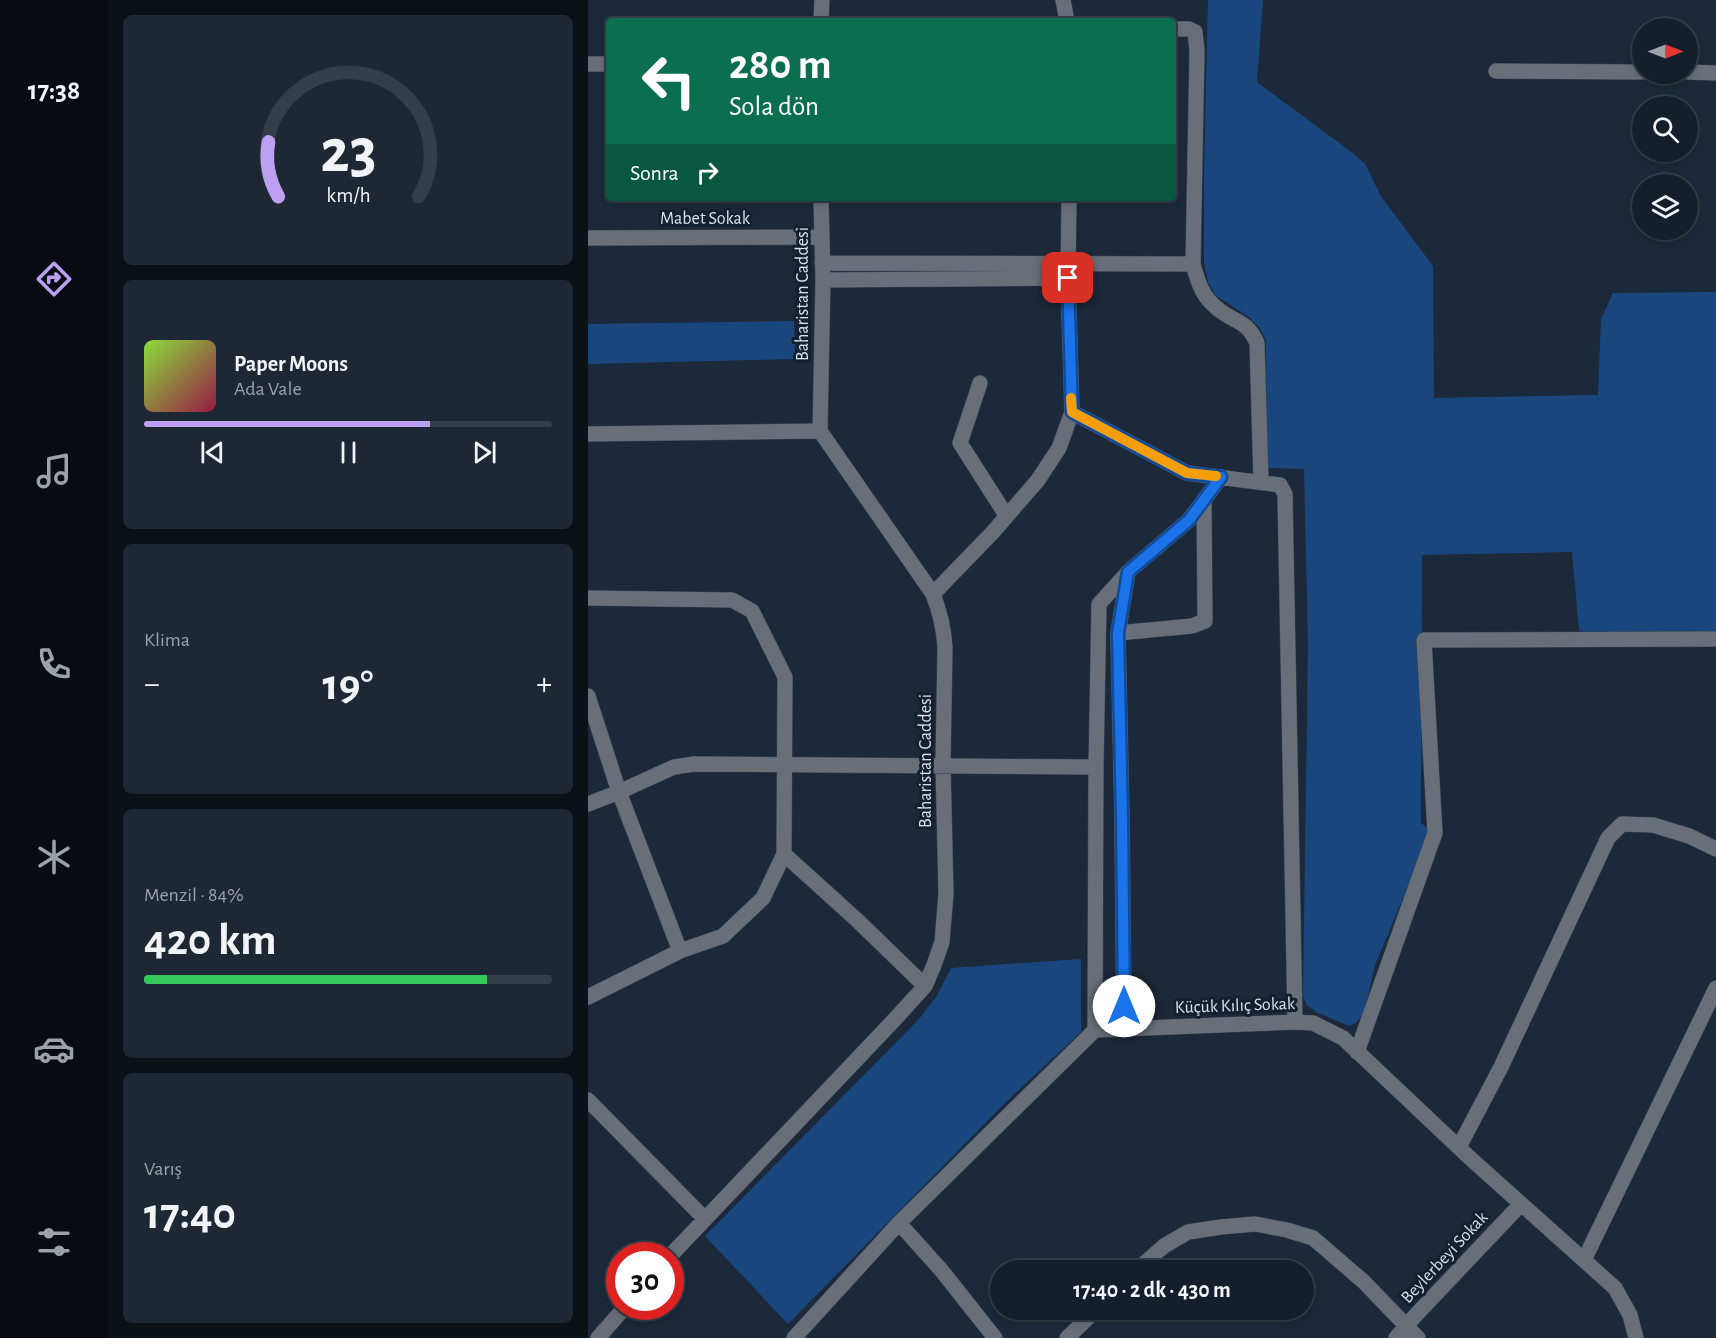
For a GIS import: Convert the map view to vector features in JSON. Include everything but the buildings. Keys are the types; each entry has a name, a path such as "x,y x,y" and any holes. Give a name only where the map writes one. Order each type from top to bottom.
{"street":[{"path":"821,18 822,0"},
{"path":"1063,0 1066,18"},
{"path":"1176,29 1189,29 1195,32 1197,51 1193,264 1204,295 1218,309 1245,325 1257,343 1261,482"},
{"path":"588,64 606,63"},
{"path":"1496,71 1632,72"},
{"path":"1698,72 1716,73"},
{"name":"Baharistan Caddesi","path":"683,1242 925,986 942,942 946,894 943,764 945,648 941,614 933,594 820,431 823,280 821,201"},
{"path":"933,594 1038,480 1059,448 1072,412 1068,271 1069,201"},
{"name":"Mabet Sokak","path":"588,238 822,237"},
{"path":"822,263 1068,271"},
{"path":"823,280 1193,264"},
{"path":"980,383 960,443 1006,516"},
{"path":"1072,412 1187,473 1280,485 1285,494 1295,1022"},
{"path":"588,434 820,431"},
{"path":"794,1338 899,1223 1095,1030 1096,766 1100,604 1128,572 1189,520 1221,477"},
{"path":"1118,633 1192,626 1205,621 1204,500"},
{"path":"1124,1030 1118,633 1128,572"},
{"path":"588,598 732,600 752,611 785,676 784,854 763,898 723,936 680,951 588,998"},
{"path":"1357,1052 1435,833 1424,640 1716,639"},
{"path":"588,696 619,792 680,951"},
{"path":"588,804 674,767 694,764 1096,766"},
{"path":"1459,1147 1501,1067 1608,838 1622,824 1653,825 1689,836 1716,849"},
{"path":"784,854 925,986"},
{"path":"1584,1260 1716,988"},
{"name":"Küçük Kılıç Sokak","path":"1095,1030 1295,1022 1313,1023 1343,1038 1615,1288 1630,1315 1637,1337"},
{"path":"588,1100 705,1219"},
{"name":"Beylerbeyi Sokak","path":"1396,1338 1521,1204"},
{"path":"899,1223 942,1271 995,1338"},
{"path":"1148,1260 1164,1246 1188,1232 1255,1224 1287,1230 1312,1238 1364,1282 1418,1338"},
{"path":"598,1338 614,1320"},
{"path":"1066,1338 1085,1320"}],"shaded area":[{"path":"1208,0 1263,0 1257,82 1366,165 1380,195 1433,266 1434,398 1598,395 1601,319 1613,293 1716,292 1716,639 1579,631 1572,552 1422,555 1421,823 1430,830 1375,965 1364,1013 1356,1023 1349,1026 1307,1006 1303,995 1308,646 1304,469 1267,468 1266,340 1259,327 1250,318 1215,295 1208,282 1204,263"},
{"path":"794,321 795,359 588,364 588,324"},
{"path":"1081,959 1081,1032 1010,1098 788,1324 705,1236 919,1019 936,997 951,968"}],"slow traffic":[{"path":"1071,398 1072,412 1187,473 1216,476"}],"route":[{"path":"1068,278 1072,412 1187,473 1221,477 1189,520 1128,572 1118,633 1124,1006"}]}
